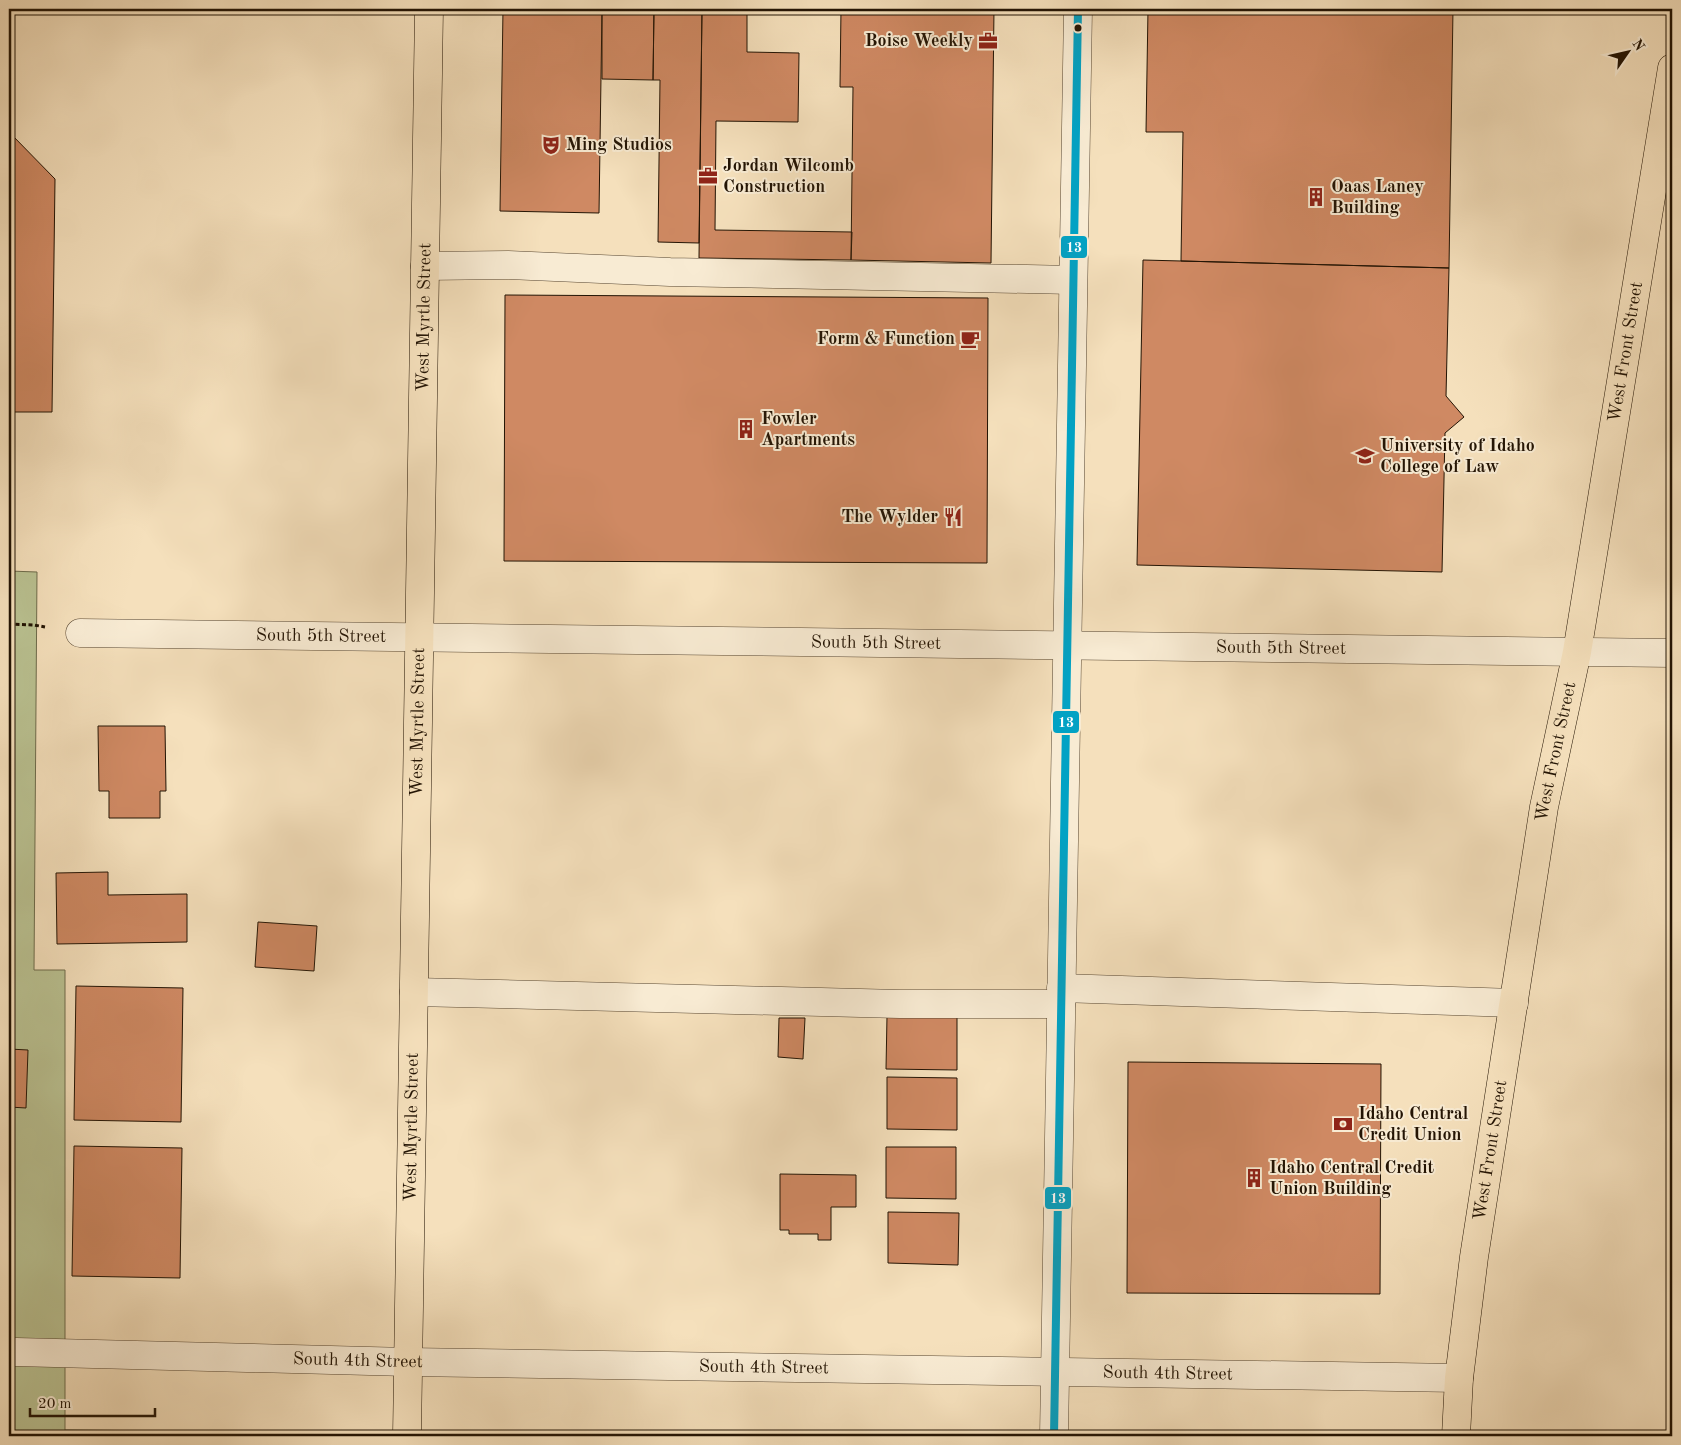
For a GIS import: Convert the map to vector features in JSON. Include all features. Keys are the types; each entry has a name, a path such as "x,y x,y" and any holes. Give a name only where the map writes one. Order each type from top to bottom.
{"main road":[{"name":"West Myrtle Street","path":"407,1436 429,9"},
{"name":"West Front Street","path":"1456,1436 1459,1378 1474,1257 1544,807 1577,652 1672,68"}],"street":[{"path":"1054,1436 1078,9"},
{"path":"425,266 508,265 670,272 1073,280"},
{"name":"South 5th Street","path":"80,633 1672,653"},
{"path":"414,992 900,1004 1061,996 1514,1003"},
{"name":"South 4th Street","path":"16,1352 408,1362 1459,1378"}],"green space":[{"path":"9,571 37,572 34,970 65,970 65,1430 174,1431 174,1436 9,1436"}],"building":[{"name":"Ming Studios","path":"503,9 602,9 599,213 500,211"},
{"path":"602,9 654,9 653,80 602,79"},
{"path":"654,9 702,9 699,243 658,242 660,80 653,80"},
{"name":"Jordan Wilcomb Construction","path":"702,9 797,9 797,14 747,13 747,52 799,53 798,122 716,121 715,230 852,232 851,260 699,258"},
{"path":"841,9 994,9 991,263 851,260 853,87 840,87"},
{"name":"Oaas Laney Building","path":"1148,9 1453,9 1449,268 1181,261 1183,132 1146,132"},
{"path":"9,134 55,179 52,412 9,412"},
{"path":"1143,260 1449,268 1446,396 1464,417 1445,433 1442,572 1137,565"},
{"name":"Fowler Apartments","path":"505,295 988,298 987,563 504,561"},
{"path":"98,726 165,726 166,791 160,791 160,818 109,818 109,791 99,791"},
{"path":"108,872 108,895 187,894 187,942 57,944 56,873"},
{"path":"258,922 317,926 314,971 255,967"},
{"path":"76,986 183,988 181,1122 74,1120"},
{"path":"887,1016 957,1017 957,1070 886,1069"},
{"path":"779,1018 805,1018 803,1059 778,1057"},
{"path":"9,1049 28,1050 26,1108 9,1107"},
{"name":"Idaho Central Credit Union Building","path":"1128,1062 1381,1064 1380,1294 1127,1293"},
{"path":"887,1077 957,1078 957,1130 887,1129"},
{"path":"74,1146 182,1148 180,1278 72,1276"},
{"path":"886,1147 956,1147 956,1199 886,1198"},
{"path":"780,1174 856,1175 856,1207 831,1207 831,1240 818,1240 818,1234 789,1234 789,1230 780,1230"},
{"path":"888,1212 959,1213 958,1265 888,1263"}],"transit line":[{"name":"13","path":"1054,1436 1078,9"}],"place":[{"name":"Boise Weekly","path":"988,41"},
{"name":"Ming Studios","path":"551,145"},
{"name":"Jordan Wilcomb Construction","path":"708,176"},
{"name":"Oaas Laney Building","path":"1316,197"},
{"name":"Form & Function","path":"970,339"},
{"name":"Fowler Apartments","path":"746,429"},
{"name":"University of Idaho College of Law","path":"1365,456"},
{"name":"The Wylder","path":"953,517"},
{"name":"Idaho Central Credit Union","path":"1343,1124"},
{"name":"Idaho Central Credit Union Building","path":"1254,1178"}]}
